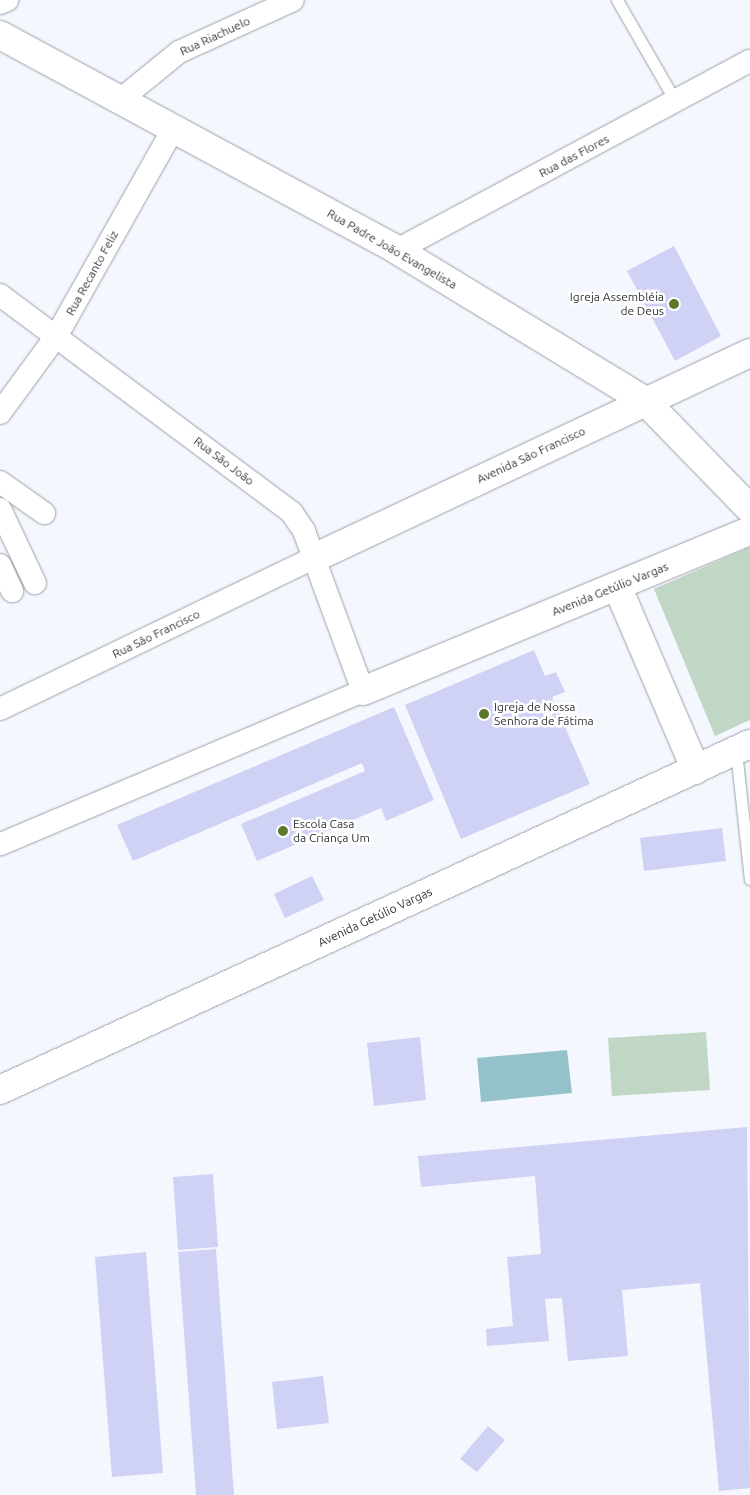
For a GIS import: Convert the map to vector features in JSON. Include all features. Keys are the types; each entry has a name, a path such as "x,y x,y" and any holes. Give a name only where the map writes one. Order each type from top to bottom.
{"street":[{"path":"0,3 6,0"},
{"name":"Rua Riachuelo","path":"120,100 179,52 293,0"},
{"name":"Rua Padre João Evangelista","path":"0,35 396,250 645,401 750,509"},
{"name":"Rua das Flores","path":"396,250 676,102 748,69"},
{"name":"Rua Recanto Feliz","path":"0,413 57,335 174,128"},
{"name":"Rua São João","path":"0,295 57,335 292,512 304,531 312,559 363,691"},
{"name":"Avenida São Francisco","path":"312,559 750,353"},
{"path":"0,482 44,513"},
{"path":"0,508 35,583"},
{"name":"Avenida Getúlio Vargas","path":"0,844 750,531"},
{"name":"Rua São Francisco","path":"0,709 312,559"},
{"path":"0,565 12,591"},
{"path":"617,586 696,770"},
{"name":"Avenida Getúlio Vargas","path":"0,1090 743,748"}],"lane":[{"path":"617,0 676,102"},
{"path":"743,748 750,879"}],"green space":[{"path":"750,547 750,720 715,736 654,589"},
{"path":"706,1032 710,1090 612,1096 608,1038"}],"water":[{"path":"567,1050 572,1093 481,1102 477,1058"}],"building":[{"name":"Igreja Assembléia de Deus","path":"674,246 721,336 675,361 627,271"},
{"path":"534,650 545,676 556,672 565,692 552,697 590,784 461,839 405,705"},
{"path":"394,707 434,800 386,821 381,808 257,861 241,824 365,771 362,763 133,861 117,825"},
{"path":"722,828 726,861 644,871 640,838"},
{"path":"312,876 324,900 285,918 274,894"},
{"path":"420,1037 426,1100 374,1106 367,1043"},
{"path":"747,1127 750,1488 719,1491 700,1283 622,1290 628,1356 568,1361 562,1298 545,1299 549,1341 487,1346 486,1329 513,1326 507,1257 541,1254 535,1176 421,1187 418,1156"},
{"path":"213,1174 218,1247 178,1250 173,1177"},
{"path":"216,1249 234,1495 196,1495 178,1252"},
{"path":"146,1252 163,1473 112,1477 95,1257"},
{"path":"323,1376 329,1423 277,1429 272,1382"},
{"path":"488,1426 505,1440 477,1472 460,1459"}],"place":[{"name":"Igreja Assembléia de Deus","path":"674,304"},
{"name":"Igreja de Nossa Senhora de Fátima","path":"484,714"},
{"name":"Escola Casa da Criança Um","path":"283,831"}]}
